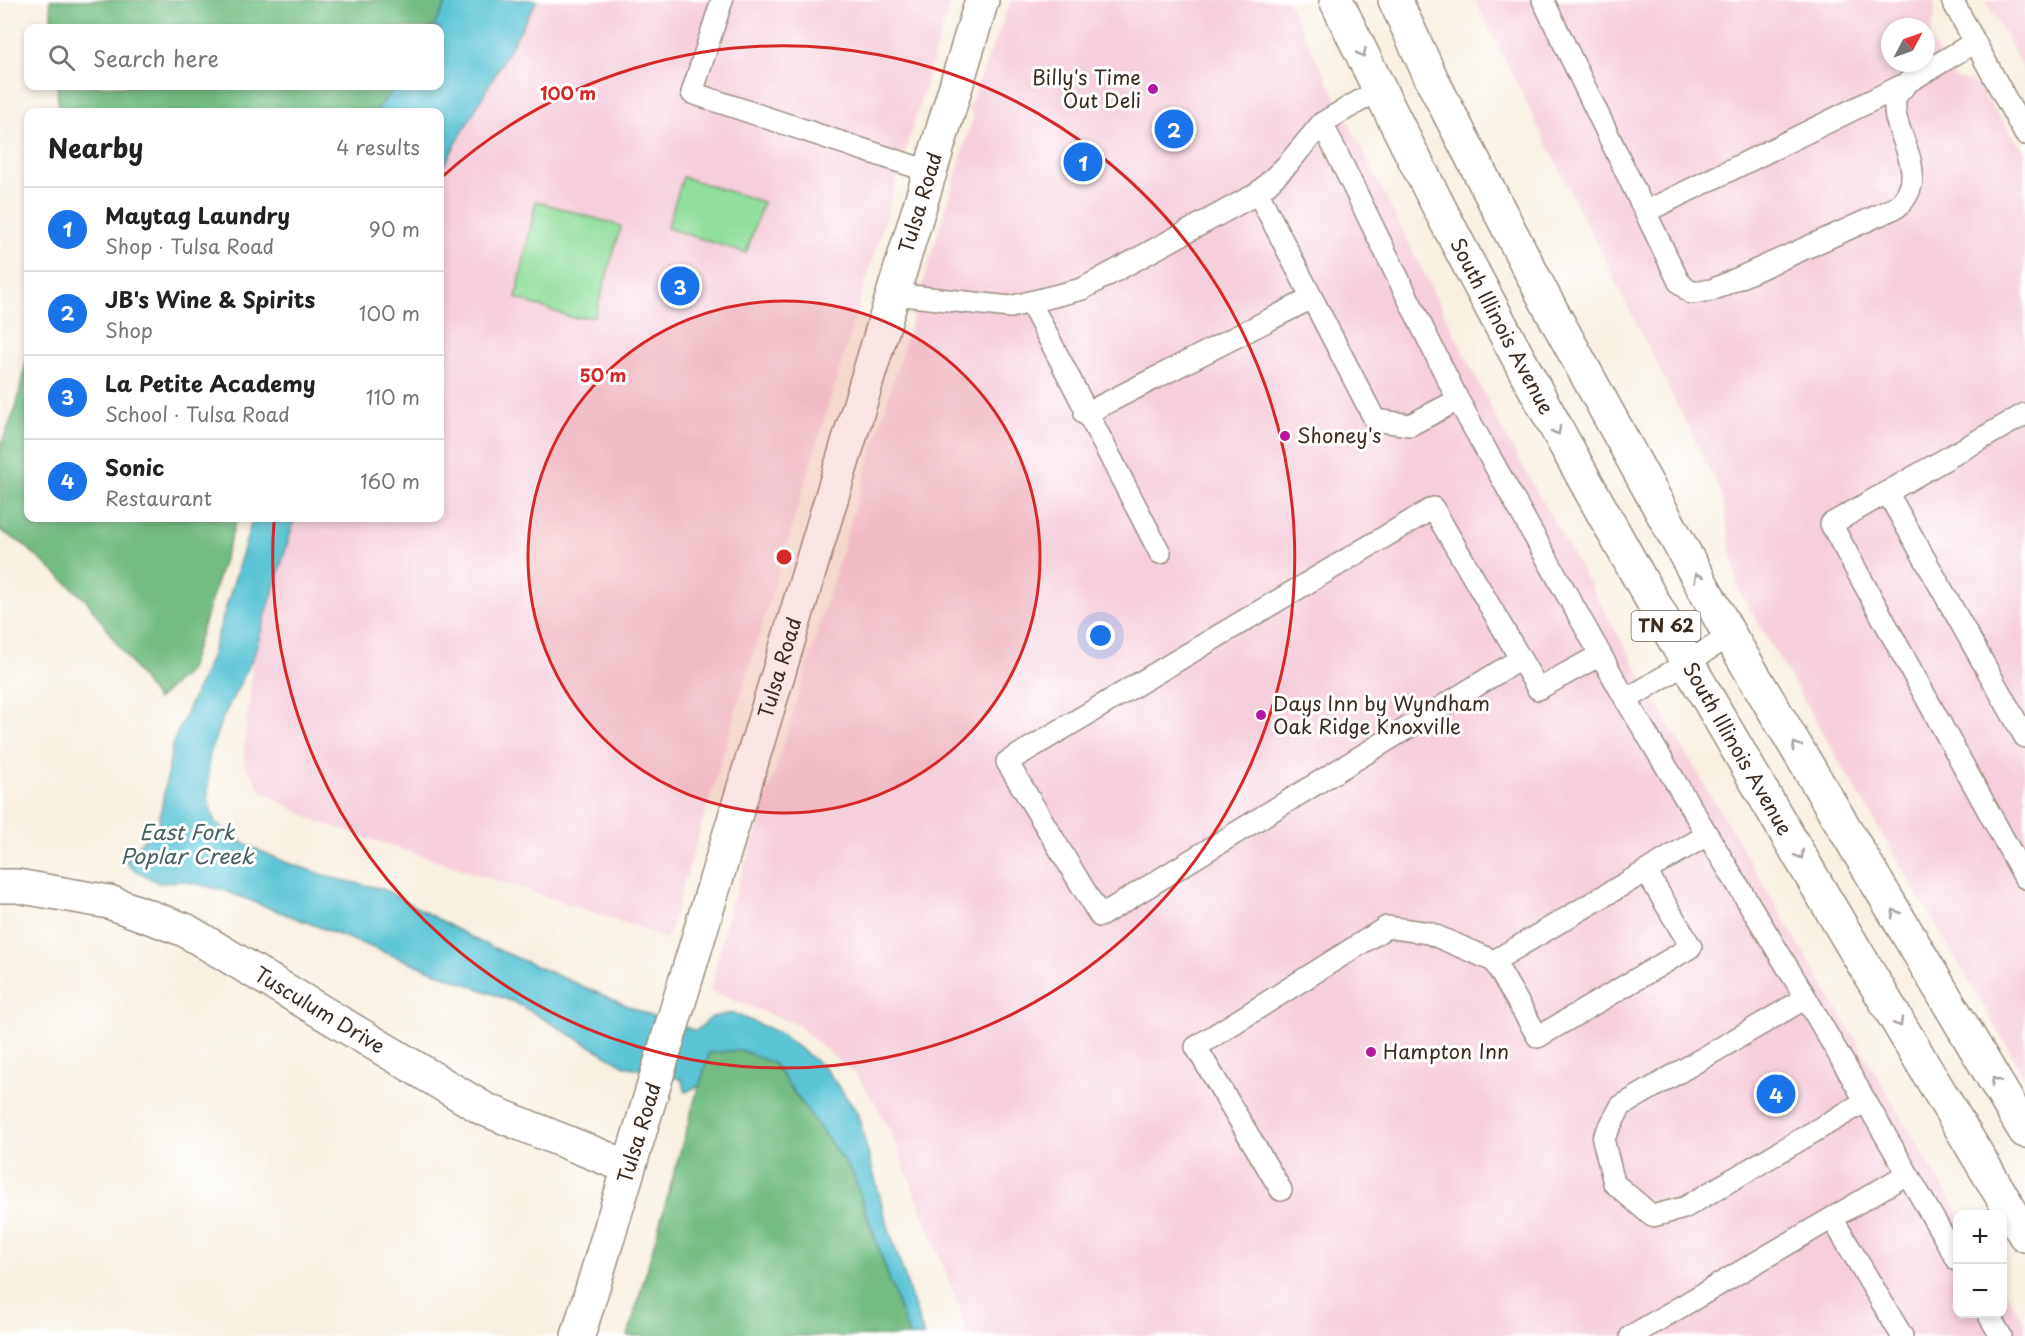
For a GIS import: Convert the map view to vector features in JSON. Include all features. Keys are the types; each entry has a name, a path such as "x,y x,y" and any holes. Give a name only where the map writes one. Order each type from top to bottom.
{"main road":[{"name":"Tulsa Road","path":"578,1336 931,172 981,0"},
{"name":"South Illinois Avenue","path":"1336,0 1461,253 1581,477 1687,663 2025,1235"},
{"name":"TN 62","path":"1395,0 1433,82 1544,297 1730,636 2025,1131"},
{"path":"1405,0 1433,82"},
{"name":"Tusculum Drive","path":"0,886 17,886 109,902 185,930 484,1109 628,1167"}],"lane":[{"path":"722,0 692,93 931,172"},
{"path":"1543,0 1679,282 1691,292 1712,290 1896,207 1909,196 1913,173 1896,118 1895,98 1908,82"},
{"path":"1952,0 2025,134"},
{"path":"1645,212 1908,82 1975,42"},
{"path":"894,294 1010,307 1082,289 1258,193 1287,165 1322,123 1380,89"},
{"path":"1322,123 1458,400 1600,655 1806,998 1953,1252"},
{"path":"1258,193 1375,420 1410,425 1458,400"},
{"path":"1085,414 1312,298"},
{"path":"1029,302 1085,414 1160,553"},
{"path":"2025,414 1831,524 2025,878"},
{"path":"1887,492 2025,737"},
{"path":"1520,659 1100,916 1007,762 1432,508 1538,689 1600,655"},
{"path":"1626,700 1730,636"},
{"path":"1494,961 1707,835"},
{"path":"1281,1190 1196,1047 1387,927 1429,933 1494,961 1538,1037 1691,947 1646,871"},
{"path":"1806,998 1621,1106 1603,1139 1614,1183 1652,1216 1684,1208 1866,1101"},
{"path":"1631,1336 1907,1174"},
{"path":"1832,1218 1902,1336"},
{"path":"1990,1318 2001,1336"}],"shaded area":[{"path":"537,0 951,0 667,940 641,928 313,820 263,792 243,763 253,658 295,522 444,522 444,165"},
{"path":"1011,0 1287,0 1505,435 1672,730 1957,1210 1953,1210 1953,1318 2007,1318 2007,1295 2025,1324 2025,1336 967,1336 960,1309 896,1145 877,1106 858,1077 797,1025 710,991 729,910 760,821 973,117 968,108"},
{"path":"1475,0 1932,0 1935,7 1935,18 1881,18 1881,72 1935,72 1935,48 1954,78 1971,81 1977,86 2025,152 2025,1077 1738,589 1721,493"},
{"path":"1985,0 2025,0 2025,71"}],"green space":[{"path":"50,0 448,0 435,24 52,24"},
{"path":"57,90 393,90 378,108 59,108"},
{"path":"683,177 763,202 746,253 667,228"},
{"path":"536,201 621,226 595,316 573,318 516,298"},
{"path":"24,371 24,522 236,522 189,670 157,700 87,601 23,544 0,530 0,447 16,408"},
{"path":"741,1050 773,1063 853,1174 909,1336 628,1336 708,1053"}],"water":[{"path":"448,0 537,0 444,165 444,108 378,108 393,90 444,90 444,24 435,24"},
{"name":"East Fork Poplar Creek","path":"252,522 294,522 253,658 221,721 209,757 208,800 215,822 247,845 285,862 333,878 383,889 478,941 644,1013 696,1031 712,1017 733,1013 779,1033 825,1068 857,1112 886,1220 924,1336 909,1336 853,1174 773,1063 741,1050 709,1053 700,1085 686,1092 681,1079 625,1066 516,1003 223,890 183,881 159,883 131,868 125,861 159,822 173,743 211,657"}],"place":[{"name":"Billy's Time Out Deli","path":"1153,89"},
{"name":"JB's Wine & Spirits","path":"1174,129"},
{"name":"Maytag Laundry","path":"1083,162"},
{"name":"La Petite Academy","path":"680,286"},
{"name":"Shoney's","path":"1285,436"},
{"name":"Days Inn by Wyndham Oak Ridge Knoxville","path":"1261,715"},
{"name":"Hampton Inn","path":"1371,1052"},
{"name":"Sonic","path":"1776,1094"}]}
